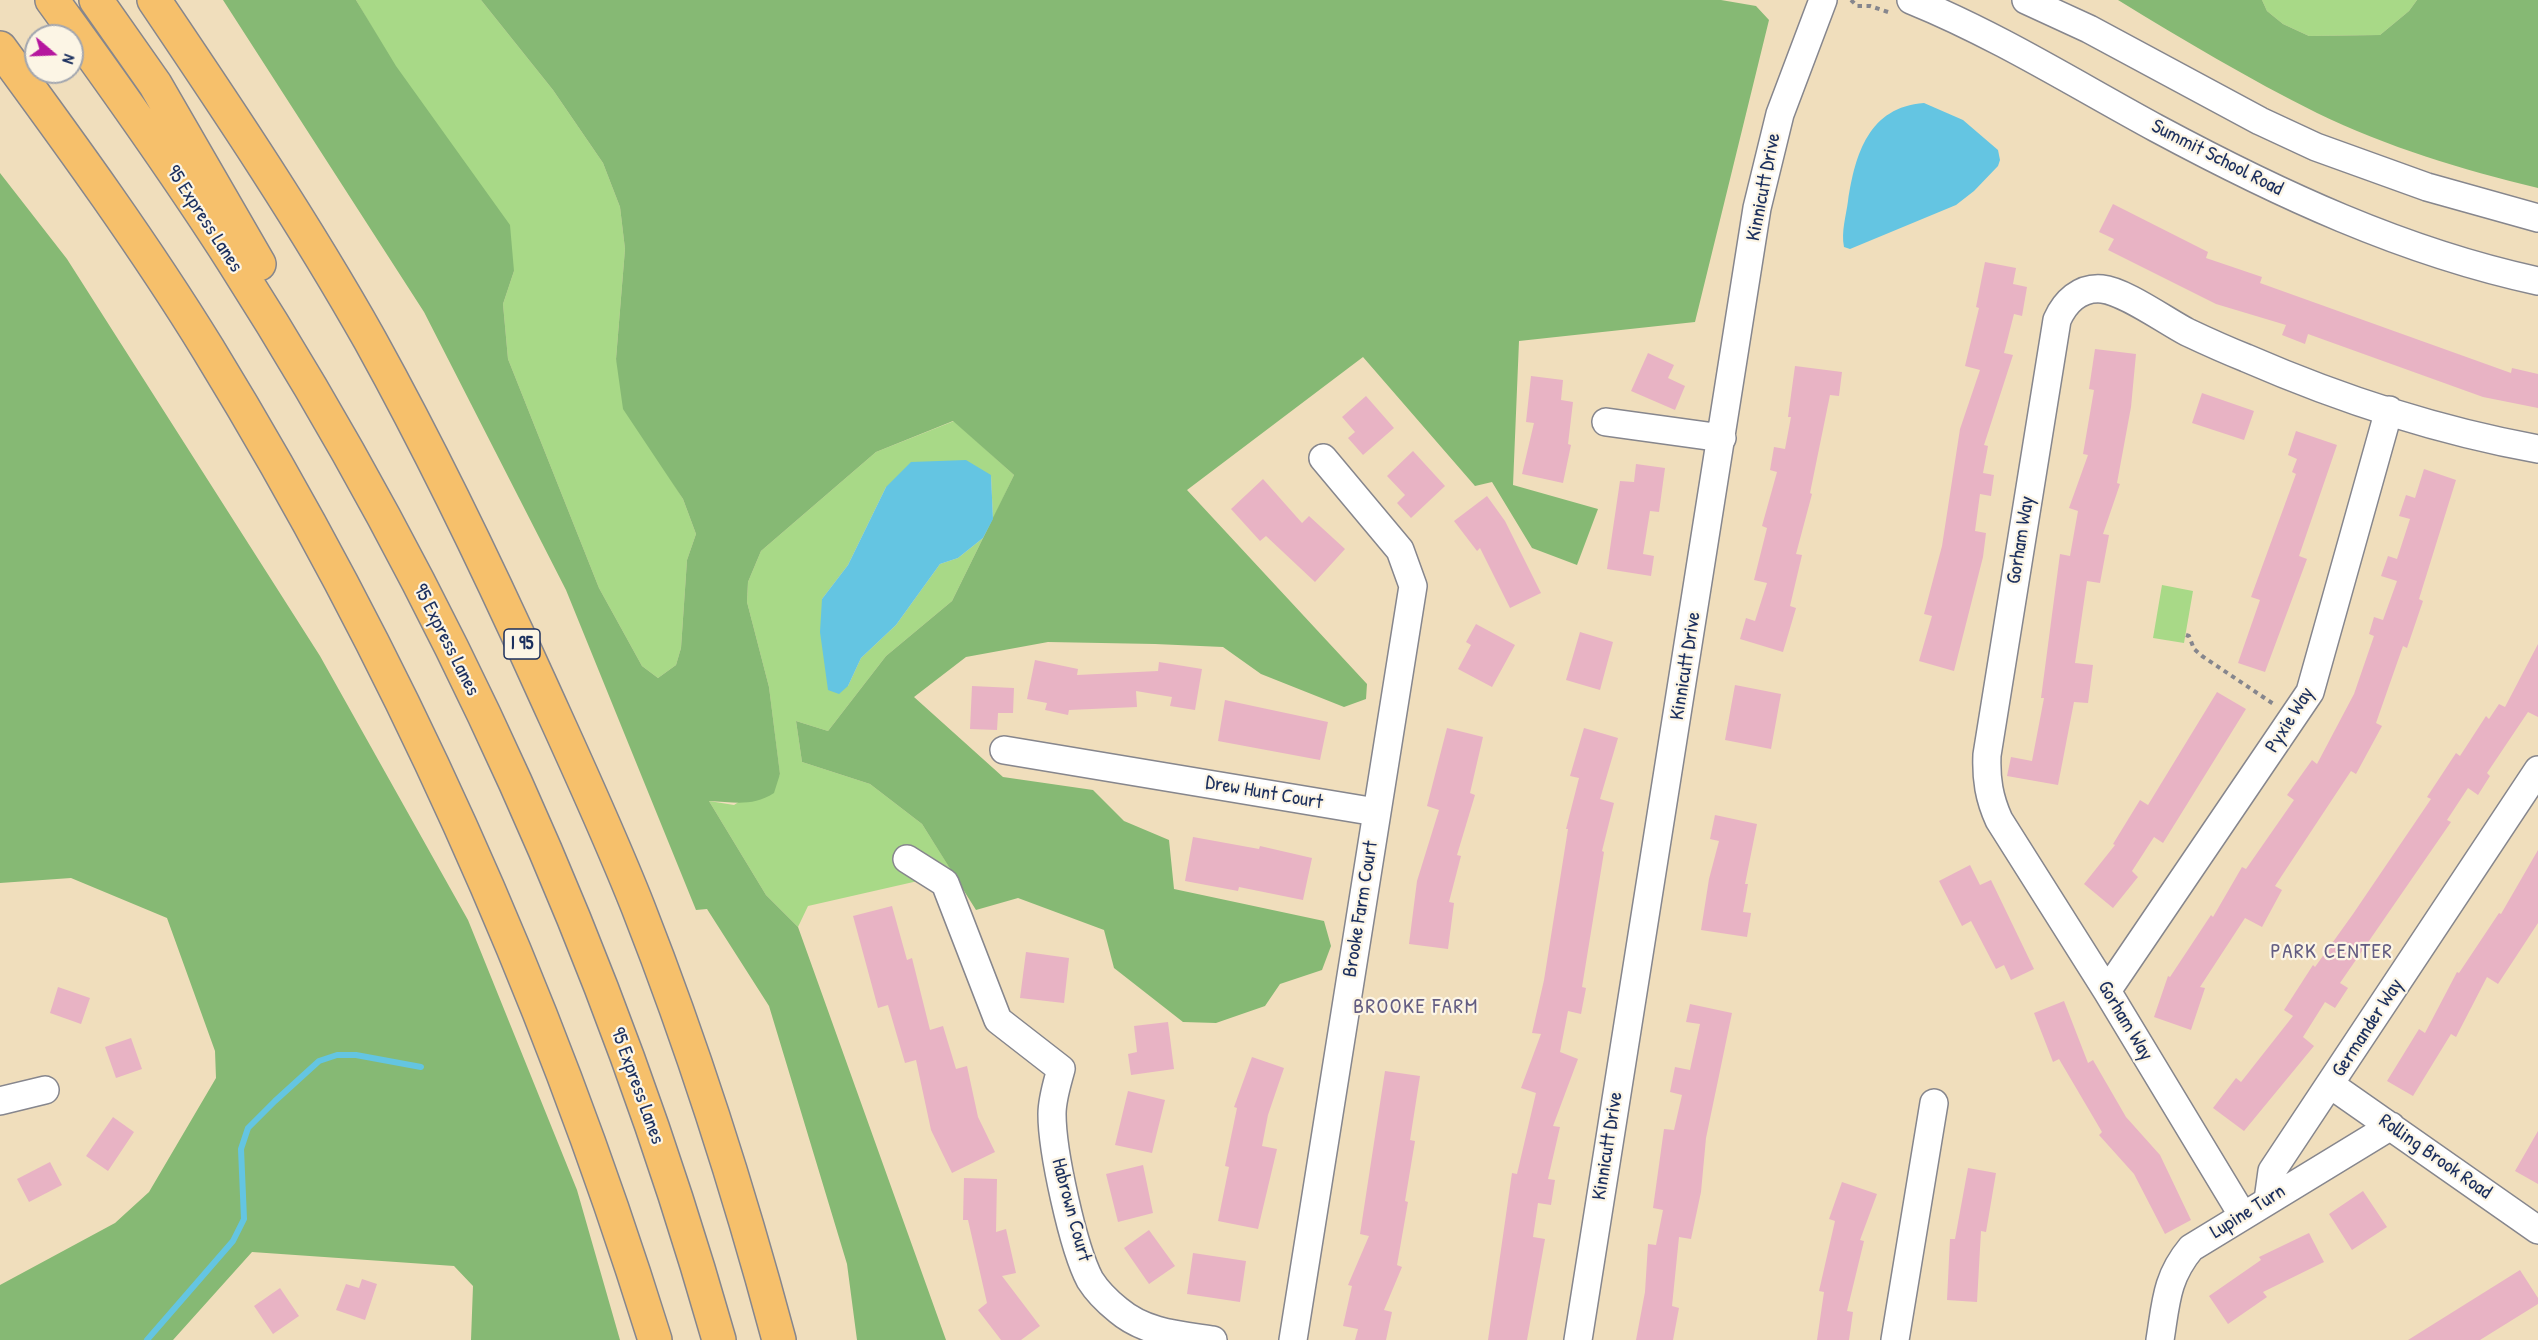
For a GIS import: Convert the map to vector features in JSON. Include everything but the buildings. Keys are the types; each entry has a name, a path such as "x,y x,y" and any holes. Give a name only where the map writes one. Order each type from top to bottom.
{"highway":[{"name":"95 Express Lanes","path":"52,0 129,105 233,261 314,394 376,504 459,664 550,860 601,986 649,1118 698,1266 719,1340"},
{"path":"96,0 154,84 286,312 376,504"},
{"name":"I 95","path":"154,0 294,213 368,338 433,457 486,564 579,767 637,904 670,990 704,1089 779,1340"},
{"path":"0,48 142,248 207,349 332,563 397,689 516,954 573,1097 624,1240 655,1340"}],"street":[{"name":"Kinnicutt Drive","path":"1578,1340 1757,208 1780,114 1823,0"},
{"name":"Summit School Road","path":"1911,0 1954,18 2049,67 2154,127 2299,199 2406,244 2538,281"},
{"path":"2025,0 2089,29 2260,122 2316,147 2427,187 2538,218"},
{"name":"Gorham Way","path":"2242,1216 2107,991 1999,820 1990,800 1986,777 1988,743 2057,320 2063,307 2073,297 2089,290 2112,291 2188,332 2248,359 2389,410 2504,443 2538,449"},
{"name":"Pyxie Way","path":"2107,991 2294,717 2313,685 2389,410"},
{"path":"1606,422 1722,438"},
{"name":"Brooke Farm Court","path":"1293,1340 1413,586 1400,550 1323,458"},
{"name":"Drew Hunt Court","path":"1004,750 1376,812"},
{"name":"Germander Way","path":"2268,1200 2272,1171 2538,770"},
{"name":"Habrown Court","path":"907,859 945,883 998,1020 1061,1069 1052,1113 1053,1141 1076,1242 1090,1279 1119,1312 1140,1325 1162,1333 1213,1340"},
{"name":"Rolling Brook Road","path":"2331,1085 2538,1230"},
{"path":"0,1101 45,1090"},
{"path":"1895,1340 1934,1103"},
{"name":"Lupine Turn","path":"2160,1340 2167,1292 2177,1265 2191,1248 2391,1126"}],"path":[{"path":"1851,0 1857,6"},
{"path":"2186,635 2189,636 2194,649 2202,656 2294,717"}],"green space":[{"path":"223,0 356,0 396,66 510,225 514,271 503,304 508,359 599,588 642,666 658,678 676,665 681,648 687,560 696,534 683,499 623,409 616,359 625,249 620,207 603,163 553,90 481,0 1721,0 1756,6 1769,20 1695,322 1519,341 1513,485 1598,509 1577,565 1532,548 1492,482 1475,486 1363,357 1187,490 1367,684 1366,699 1344,707 1261,674 1223,647 1048,642 966,657 914,697 1003,777 1093,790 1124,821 1169,840 1174,889 1324,921 1331,946 1322,970 1280,984 1265,1006 1216,1023 1183,1022 1114,968 1104,930 1018,898 976,910 922,824 870,784 802,762 796,721 828,731 886,656 952,601 1014,475 953,421 876,452 761,551 748,582 747,602 769,687 780,774 774,793 766,797 743,803 709,801 766,895 798,927 946,1340 857,1340 847,1264 769,1006 707,909 696,910 566,590 424,312"},
{"path":"356,0 481,0 553,90 603,163 620,207 625,249 616,359 655,454 683,499 696,534 687,560 681,648 676,665 658,678 642,666 599,588 508,359 503,304 514,271"},
{"path":"2118,0 2262,0 2267,11 2283,24 2309,36 2380,35 2409,11 2417,0 2538,0 2538,188 2426,156 2371,137 2317,113 2241,73"},
{"path":"2262,0 2417,0 2409,11 2380,35 2309,36 2283,24 2267,11"},
{"path":"0,173 67,259 320,656 468,920 577,1190 620,1340 471,1340 473,1286 454,1266 252,1252 173,1340 0,1340 0,1285 115,1223 149,1192 216,1078 215,1051 167,918 71,878 0,883"},
{"path":"954,421 1014,475 993,519 991,475 886,487 848,565 822,599 848,686 861,658 896,625 940,564 958,558 983,538 952,601 886,656 828,731 796,721 802,762 870,784 922,824 953,873 808,906 798,927 766,895 709,801 734,805 780,775 769,687 747,602 748,582 761,551 876,452"},
{"path":"2162,585 2193,591 2184,643 2153,638"}],"water":[{"path":"1924,103 1963,120 1998,150 2000,160 1998,166 1974,191 1956,205 1850,249 1844,247 1843,230 1851,183 1855,166 1868,136 1890,113 1905,106"},
{"path":"966,460 991,475 993,519 983,538 958,558 940,564 896,625 861,658 848,686 839,694 828,690 820,632 822,599 848,565 886,487 911,462"}],"waterway":[{"path":"147,1340 233,1241 244,1219 241,1149 248,1128 275,1101 319,1061 337,1055 356,1055 421,1067"}],"district":[{"name":"PARK CENTER","path":"2332,952"},
{"name":"BROOKE FARM","path":"1416,1007"}]}
